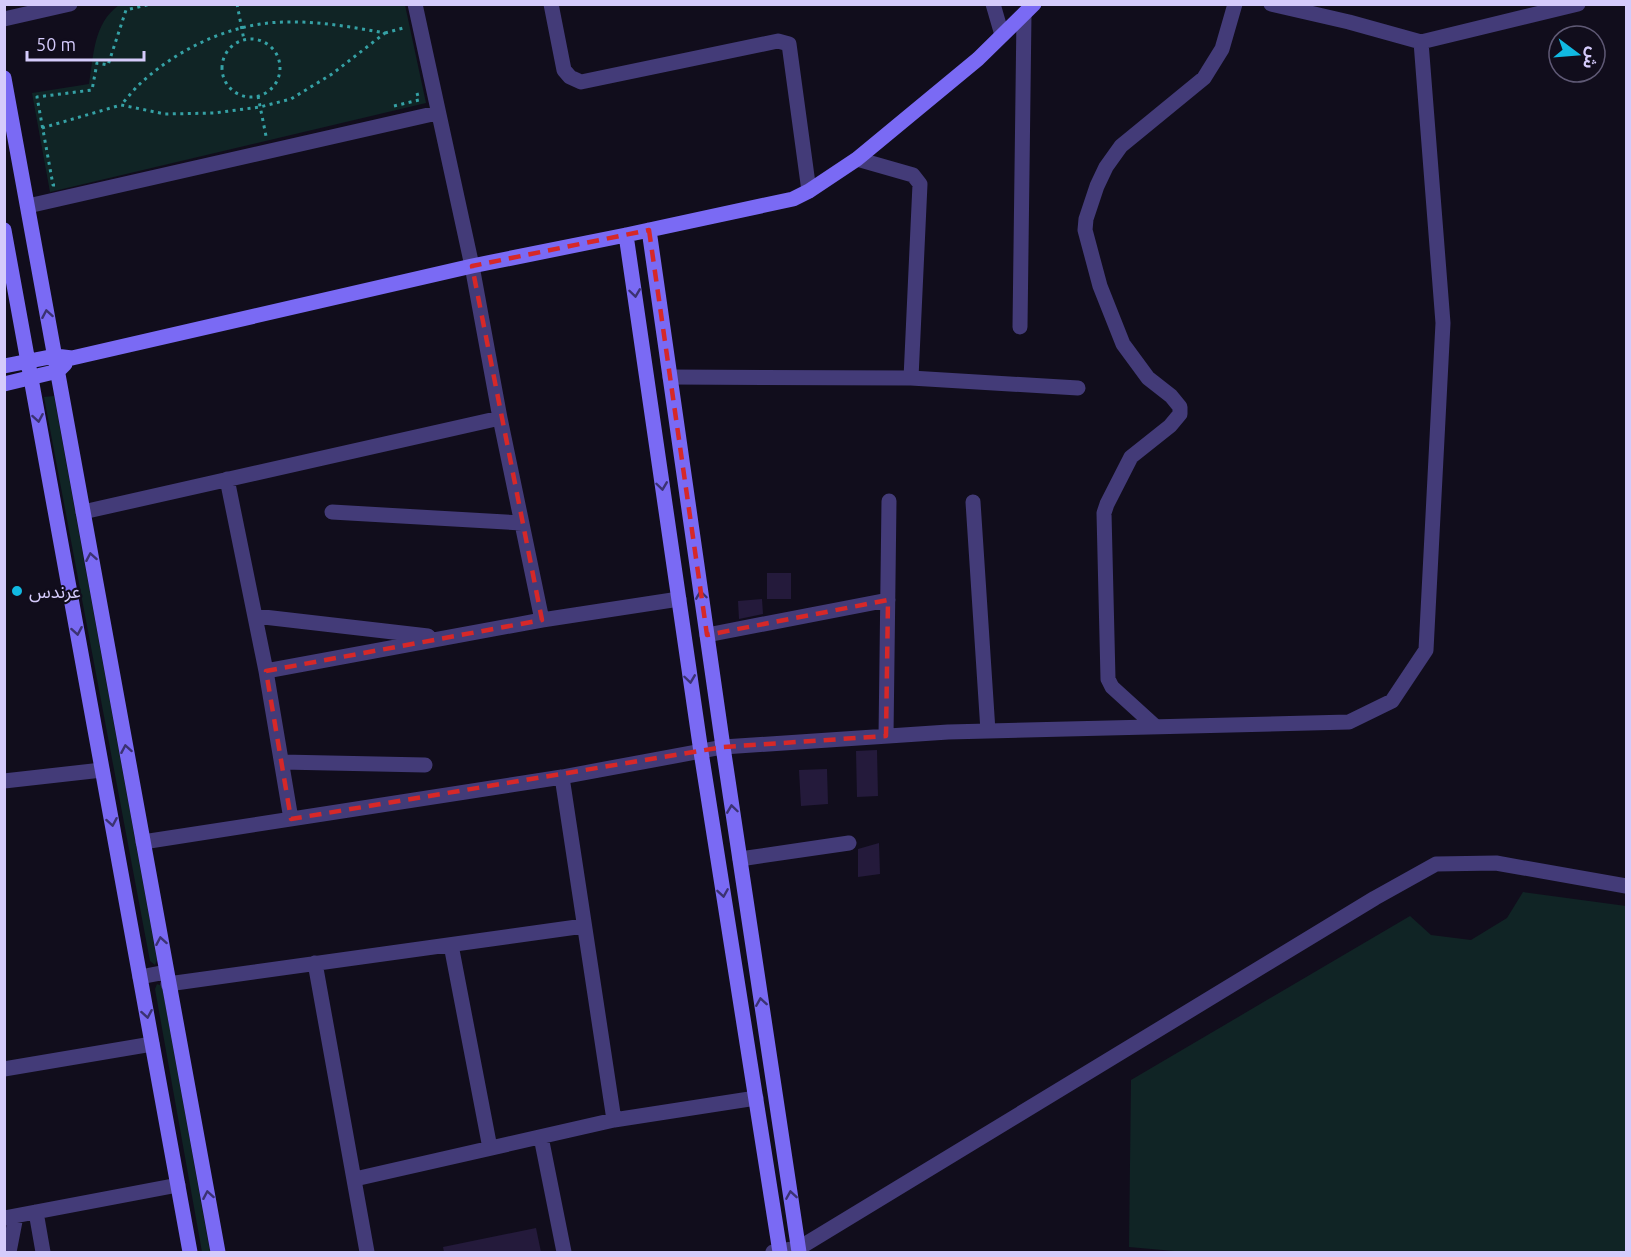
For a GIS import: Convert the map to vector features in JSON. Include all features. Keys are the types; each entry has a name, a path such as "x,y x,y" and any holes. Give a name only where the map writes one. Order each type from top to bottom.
{"street":[{"path":"4,19 70,4"},
{"path":"415,4 472,266 500,418 542,620"},
{"path":"551,4 564,70 581,82 778,41 789,44 809,191"},
{"path":"993,4 1002,35"},
{"path":"1156,727 1112,687 1108,679 1104,513 1131,457 1170,426 1180,414 1180,407 1171,396 1148,378 1123,344 1100,286 1085,230 1086,219 1106,167 1121,146 1204,78 1222,49 1235,4"},
{"path":"1271,4 1420,42 1578,4"},
{"path":"4,384 31,378 56,363 72,358 472,266 792,199 809,191 857,159 978,59 1029,9"},
{"path":"1020,327 1029,9"},
{"path":"143,842 562,777 723,747 988,731 1349,722 1392,701 1426,650 1443,323 1420,42"},
{"path":"4,78 218,1252"},
{"path":"28,206 437,113"},
{"path":"857,159 913,175 920,184 911,378"},
{"path":"4,230 190,1252"},
{"path":"649,230 723,747 799,1250"},
{"path":"626,235 701,752 756,1098 777,1252 799,1250 1375,898 1436,864 1496,863 1626,886"},
{"path":"4,366 28,360 56,363"},
{"path":"670,377 911,378 1078,388"},
{"path":"83,512 500,418"},
{"path":"227,479 266,671 291,819"},
{"path":"886,736 889,501"},
{"path":"973,502 988,731"},
{"path":"332,513 522,523"},
{"path":"266,671 542,620 679,599"},
{"path":"707,635 888,600"},
{"path":"255,616 444,638"},
{"path":"282,762 425,765"},
{"path":"4,781 102,770"},
{"path":"562,777 614,1120"},
{"path":"740,859 849,843"},
{"path":"140,977 167,978 315,963 584,926"},
{"path":"451,945 490,1148"},
{"path":"315,963 367,1252"},
{"path":"4,1069 152,1044"},
{"path":"355,1179 614,1120 756,1098"},
{"path":"541,1137 564,1252"},
{"path":"9,1252 10,1217 178,1185"},
{"path":"36,1212 44,1252"}],"path":[{"path":"64,182 53,185 37,98 92,90 97,63 108,65 126,10 151,4"},
{"path":"237,4 244,40"},
{"path":"42,128 121,105 165,114 214,113 260,107 291,99 332,74 385,33 403,28 402,20"},
{"path":"121,105 143,82 168,63 208,39 241,27 282,22 316,23 385,33"},
{"path":"244,40 262,41 270,46 279,61 278,80 272,88 258,96 244,96 235,92 228,85 224,76 224,58 229,50 244,40"},
{"path":"386,107 419,100 416,90"},
{"path":"258,96 266,136"}],"highlighted area":[{"path":"649,230 707,635 888,600 886,736 723,747 291,819 266,671 542,620 472,266"}],"green space":[{"path":"119,5 405,5 426,103 50,192 32,93 89,84 99,31 110,13"},
{"path":"54,396 157,960 155,965 150,961 44,397"},
{"path":"1523,892 1626,906 1626,1252 1185,1252 1129,1247 1131,1080 1410,916 1431,935 1471,940 1507,918"},
{"path":"157,984 162,986 210,1252 202,1252 155,989"}],"building":[{"path":"767,573 791,573 791,599 767,599"},
{"path":"762,599 763,614 739,619 738,601"},
{"path":"877,750 878,796 857,797 856,751"},
{"path":"827,769 828,804 801,806 799,770"},
{"path":"879,843 880,874 858,877 858,849"},
{"path":"536,1228 541,1252 444,1252 443,1247"}],"place":[{"name":"عرندس","path":"17,591"}]}
